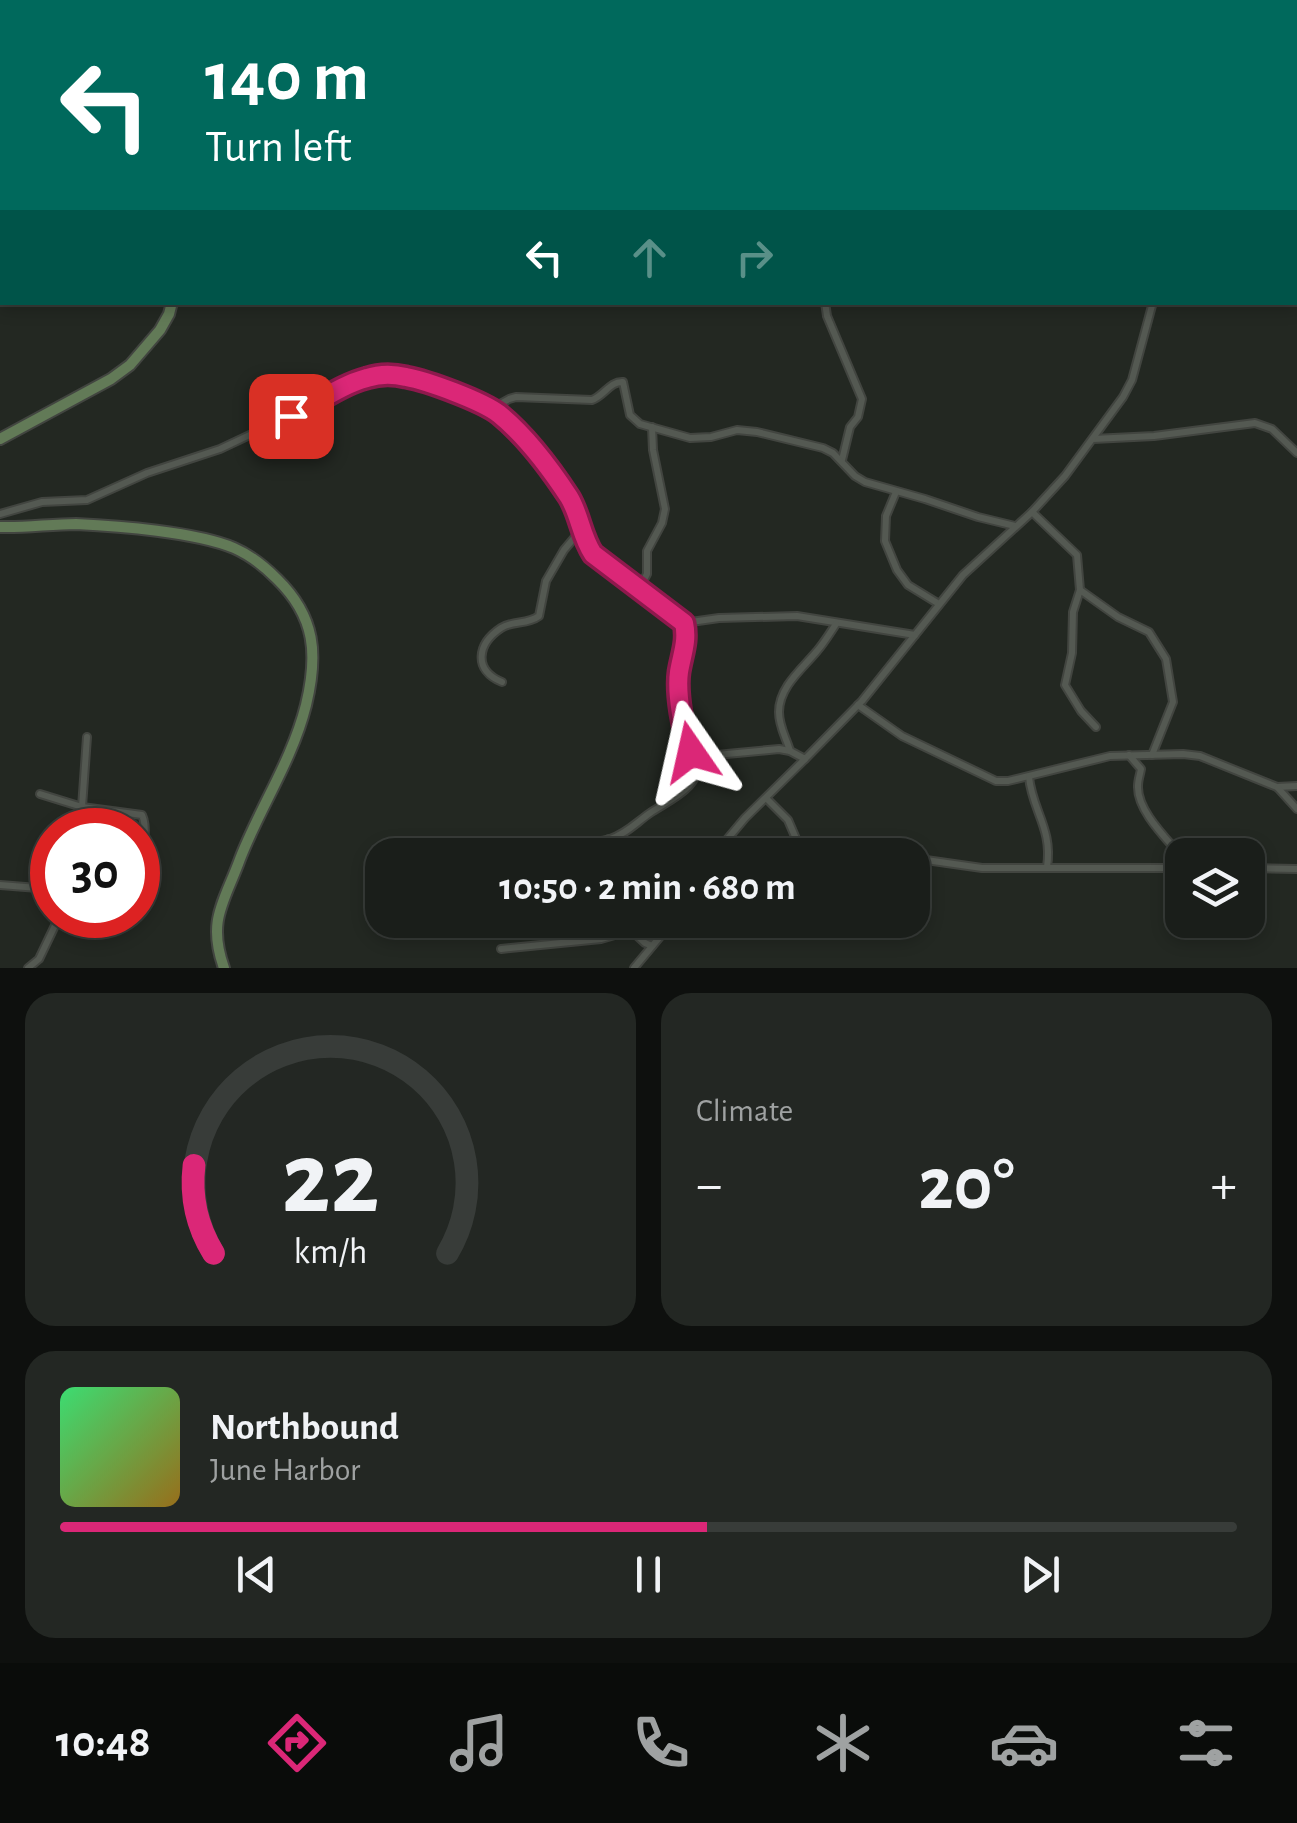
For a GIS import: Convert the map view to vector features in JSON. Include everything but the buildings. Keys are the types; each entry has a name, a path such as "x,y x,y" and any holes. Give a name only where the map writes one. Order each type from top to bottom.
{"main road":[{"path":"0,439 130,365 160,330 171,305"},
{"path":"0,528 94,526 211,541 252,558 284,586 304,613 313,658 306,704 296,742 254,824 220,910 215,927 216,947 224,968"}],"street":[{"path":"826,305 862,400 842,461"},
{"path":"727,838 858,705 974,563 1032,512 1065,476 1132,380 1152,305"},
{"path":"0,514 42,502 87,500 146,473 220,449 366,378 403,376 491,409 502,417 543,461 572,504 593,554 684,623 797,616 915,636"},
{"path":"491,409 516,398 592,400 614,383 623,382 630,414 640,424 690,438 737,430 757,432 822,448 866,482 1016,526"},
{"path":"1093,439 1154,436 1255,423 1272,429 1297,452"},
{"path":"639,589 647,574 647,551 662,523 664,508 652,427"},
{"path":"896,492 886,516 884,541 908,584 939,604"},
{"path":"1032,512 1077,554 1080,590 1073,612 1072,653 1065,685 1096,727"},
{"path":"502,682 485,672 482,651 501,628 530,622 538,616 546,581 580,530"},
{"path":"1080,590 1118,617 1148,632 1166,659 1173,702 1152,754"},
{"path":"611,838 684,791 697,772 695,756 688,748 679,686 686,644 684,623"},
{"path":"790,751 780,725 780,700 836,624"},
{"path":"858,705 902,736 996,781 1086,761 1152,754 1200,756 1277,787 1297,786"},
{"path":"40,794 82,808 87,737"},
{"path":"695,756 771,749 790,751 805,759"},
{"path":"1129,755 1140,770 1138,793 1165,838"},
{"path":"1029,776 1047,836 1046,867"},
{"path":"1277,787 1297,809"},
{"path":"766,798 788,820 796,838"},
{"path":"930,861 982,868 1165,868"},
{"path":"1265,868 1297,869"},
{"path":"0,885 30,887"},
{"path":"28,968 39,959 49,938"},
{"path":"501,948 608,938"},
{"path":"641,938 652,946"},
{"path":"634,968 660,938"}],"route":[{"path":"291,416 366,378 390,375 424,382 494,410 543,461 568,496 593,554 684,623 686,644 678,677 691,752"}]}
